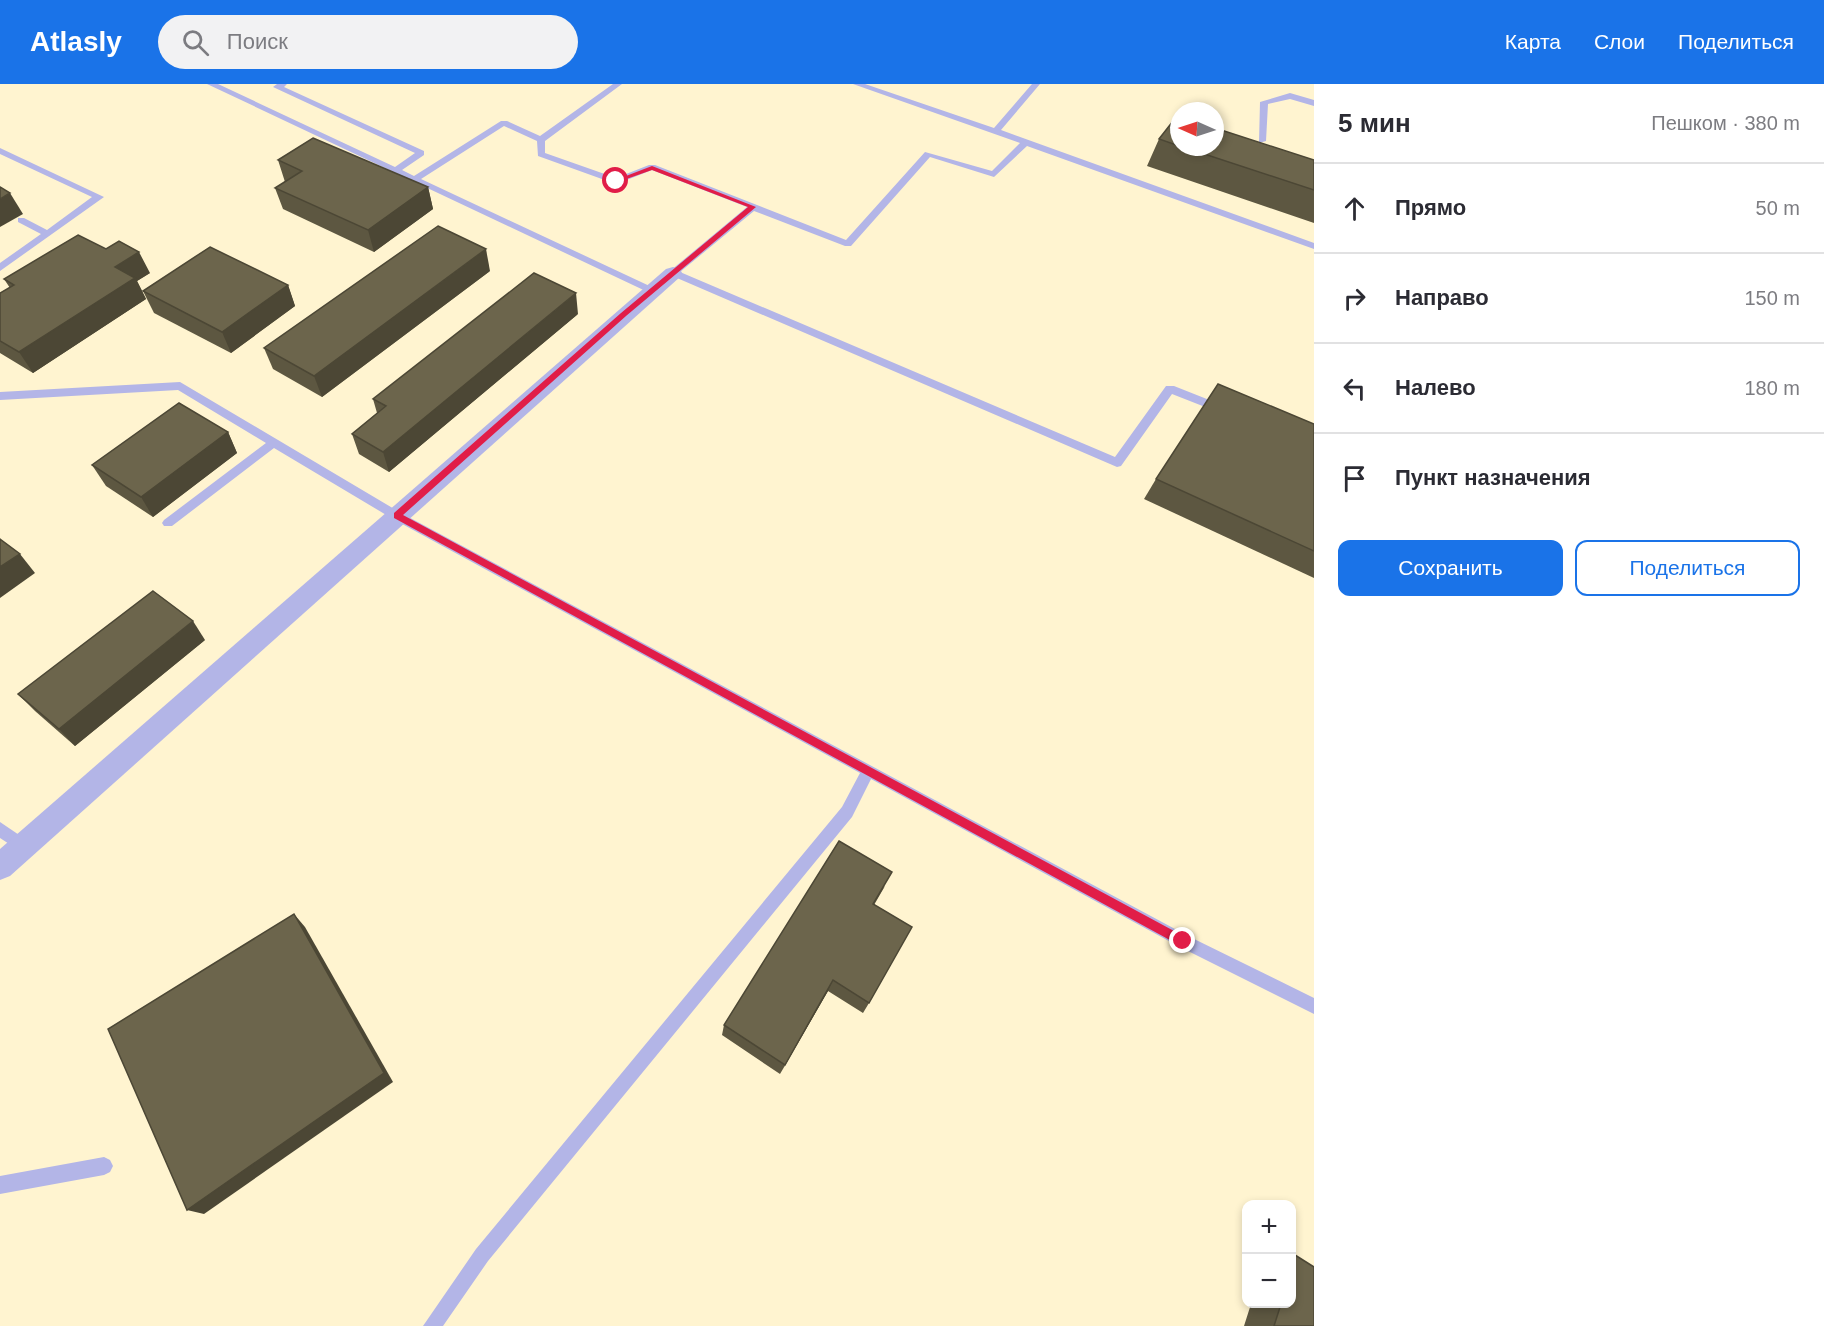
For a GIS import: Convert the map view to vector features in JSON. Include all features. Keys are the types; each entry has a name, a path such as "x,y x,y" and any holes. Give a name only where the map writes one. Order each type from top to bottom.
{"street":[{"path":"0,867 673,273"}],"lane":[{"path":"211,84 652,291"},
{"path":"283,84 277,87 421,153 395,171"},
{"path":"541,140 618,84"},
{"path":"857,84 996,131 1314,246"},
{"path":"996,131 1036,84"},
{"path":"1262,141 1264,102 1290,96 1314,103"},
{"path":"415,180 504,123 541,140"},
{"path":"541,140 541,154 616,181 652,168 848,244 928,154 994,174 1026,142"},
{"path":"0,151 99,197 0,268"},
{"path":"753,207 673,273 1117,463 1170,388 1236,415"},
{"path":"21,220 48,234"},
{"path":"0,396 180,386 397,516 1183,941 1314,1006"},
{"path":"168,523 274,442"},
{"path":"432,1326 482,1255 847,812 868,771"},
{"path":"0,829 23,846"},
{"path":"0,1185 104,1166"}],"shaded area":[{"path":"0,84 1314,84 1314,1326 0,1326"}],"building":[{"path":"1170,125 1170,143 1159,139"},
{"path":"1224,131 1314,160 1314,190 1210,156 1224,156"},
{"path":"313,138 428,187 368,230 275,188 302,171 278,160"},
{"path":"0,187 10,193 0,199"},
{"path":"438,226 486,249 314,376 264,348"},
{"path":"78,235 106,249 119,241 139,252 115,267 135,278 19,352 0,341 0,293 14,285 4,279"},
{"path":"210,247 288,285 222,332 143,291"},
{"path":"534,273 576,293 383,452 352,434 386,406 373,399"},
{"path":"1218,384 1314,424 1314,551 1156,479"},
{"path":"179,403 228,432 141,497 92,465"},
{"path":"0,539 20,554 0,567"},
{"path":"153,591 193,621 59,729 18,694"},
{"path":"839,841 892,872 873,904 912,927 869,1003 833,980 785,1065 724,1025"},
{"path":"294,914 384,1073 187,1210 108,1029"},
{"path":"1296,1256 1314,1267 1314,1326 1274,1326 1280,1308 1296,1308"}],"route":[{"path":"616,181 652,168 753,207 624,315 397,516 1183,941"}]}
